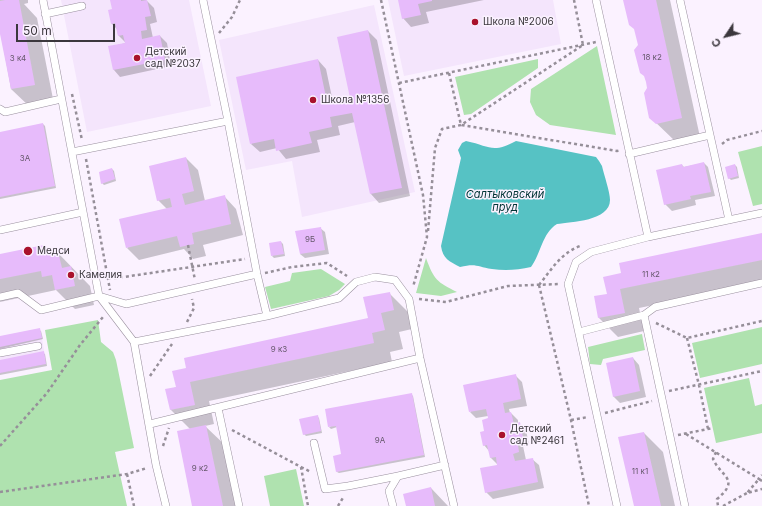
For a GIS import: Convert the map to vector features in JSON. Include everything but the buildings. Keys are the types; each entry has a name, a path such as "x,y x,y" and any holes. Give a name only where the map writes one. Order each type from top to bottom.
{"lane":[{"path":"43,0 98,296 134,342 150,424 156,465 166,506"},
{"path":"203,0 257,274 267,316"},
{"path":"596,0 648,237"},
{"path":"680,0 729,220"},
{"path":"45,14 82,6"},
{"path":"2,111 61,99"},
{"path":"72,152 228,121"},
{"path":"629,151 710,135"},
{"path":"0,230 83,212"},
{"path":"617,506 568,284 576,262 591,252 648,237 762,212"},
{"path":"0,296 18,293 41,310 98,296 126,304 257,274"},
{"path":"134,342 267,316 339,298 356,282 375,277 395,280 409,299 420,358 454,506"},
{"path":"579,332 644,315 655,308 762,283"},
{"path":"644,315 686,506"},
{"path":"0,353 38,346"},
{"path":"150,424 420,358"},
{"path":"218,408 239,506"},
{"path":"314,443 325,488 348,486 445,465"},
{"path":"393,506 390,491 398,476"}],"path":[{"path":"222,28 232,17 240,0"},
{"path":"381,0 423,195 427,237"},
{"path":"574,0 583,45"},
{"path":"399,83 605,40"},
{"path":"461,125 583,45"},
{"path":"449,73 461,125"},
{"path":"568,284 508,286 446,302 409,299 427,237 435,148 442,129 461,125 617,151 629,151"},
{"path":"714,150 727,140 762,131"},
{"path":"188,245 197,288"},
{"path":"95,277 117,278 254,257"},
{"path":"257,274 292,267 327,263 356,282"},
{"path":"539,285 571,420 589,506"},
{"path":"0,446 47,393 80,345 109,309"},
{"path":"644,315 653,322 687,338 762,321"},
{"path":"687,338 708,429"},
{"path":"571,420 655,400 660,393 762,371"},
{"path":"0,492 127,474 156,465 173,418"},
{"path":"222,425 301,467 308,506"},
{"path":"671,437 713,428"},
{"path":"686,434 760,480"},
{"path":"716,452 713,459 716,466 727,476 729,483 727,490 717,499 718,506"},
{"path":"127,474 134,506"},
{"path":"747,493 760,480 762,475"},
{"path":"723,506 747,493 762,489"}],"shaded area":[{"name":"Детский сад №2037","path":"61,0 189,0 211,106 87,132"},
{"name":"Школа №2006","path":"388,0 553,0 561,44 404,76"},
{"name":"Школа №1356","path":"374,5 415,192 302,217 292,161 246,170 219,40"},
{"path":"0,336 42,338 46,364 0,373"}],"green space":[{"path":"597,46 616,135 550,125 536,115 530,102 531,89"},
{"path":"538,59 538,68 471,114 464,115 455,77"},
{"path":"762,146 762,204 753,206 738,152"},
{"path":"426,258 431,271 437,280 457,292 441,296 416,293"},
{"path":"321,269 345,284 329,296 271,309 265,287 290,281 292,273"},
{"path":"98,320 101,342 113,352 116,360 134,448 115,452 127,506 0,506 0,380 52,370 45,330"},
{"path":"762,327 762,364 700,378 692,343"},
{"path":"642,334 645,350 603,359 601,365 590,364 588,347"},
{"path":"749,378 755,406 762,404 762,433 716,443 704,388"},
{"path":"296,469 304,506 270,506 264,476"}],"water":[{"name":"Салтыковский пруд","path":"466,141 486,147 496,148 516,141 596,157 602,166 608,188 610,200 608,207 604,212 589,219 557,224 548,233 531,267 507,270 492,269 474,265 460,267 445,257 441,246 461,158 458,150 462,143"}],"place":[{"name":"Школа №2006","path":"475,22"},
{"name":"Детский сад №2037","path":"137,58"},
{"name":"Школа №1356","path":"313,100"},
{"name":"Медси","path":"28,251"},
{"name":"Камелия","path":"71,275"},
{"name":"Детский сад №2461","path":"502,435"}]}
